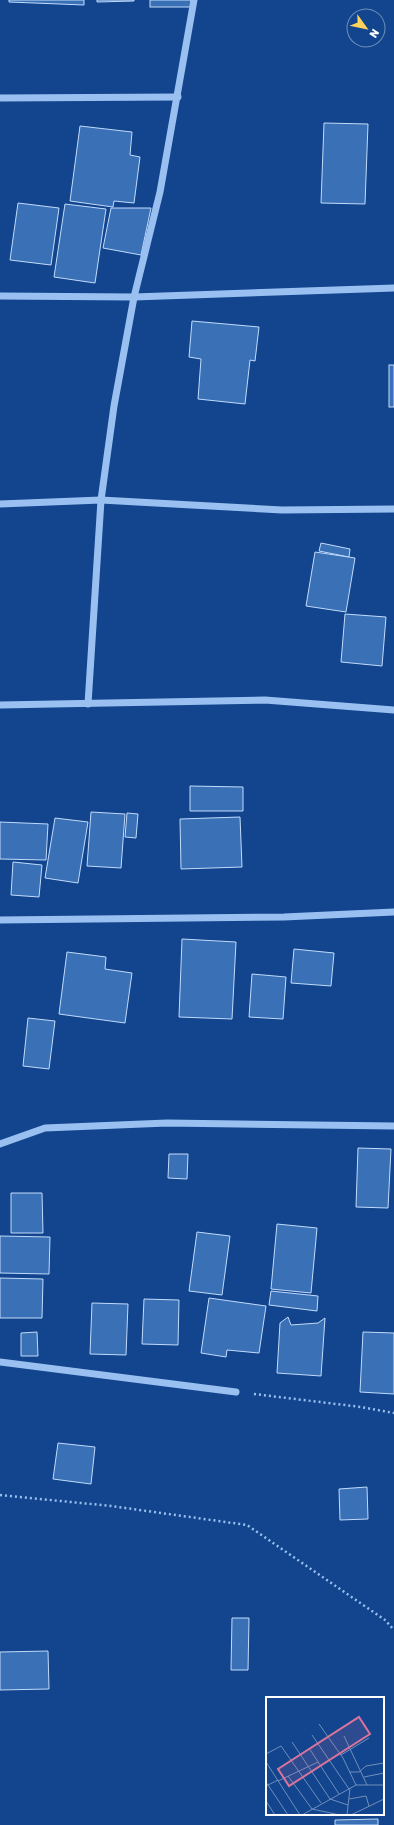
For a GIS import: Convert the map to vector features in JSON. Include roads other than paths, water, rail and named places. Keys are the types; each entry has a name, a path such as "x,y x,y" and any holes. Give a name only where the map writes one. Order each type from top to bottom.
{"street":[{"path":"88,704 101,500 114,406 134,297 160,192 194,0"},
{"path":"0,98 178,97"},
{"path":"0,296 134,297 394,288"},
{"path":"0,504 101,500 282,510 394,509"},
{"path":"0,705 265,700 394,710"},
{"path":"0,920 284,917 394,912"},
{"path":"0,1144 45,1128 167,1123 394,1126"},
{"path":"0,1362 236,1392"}]}
